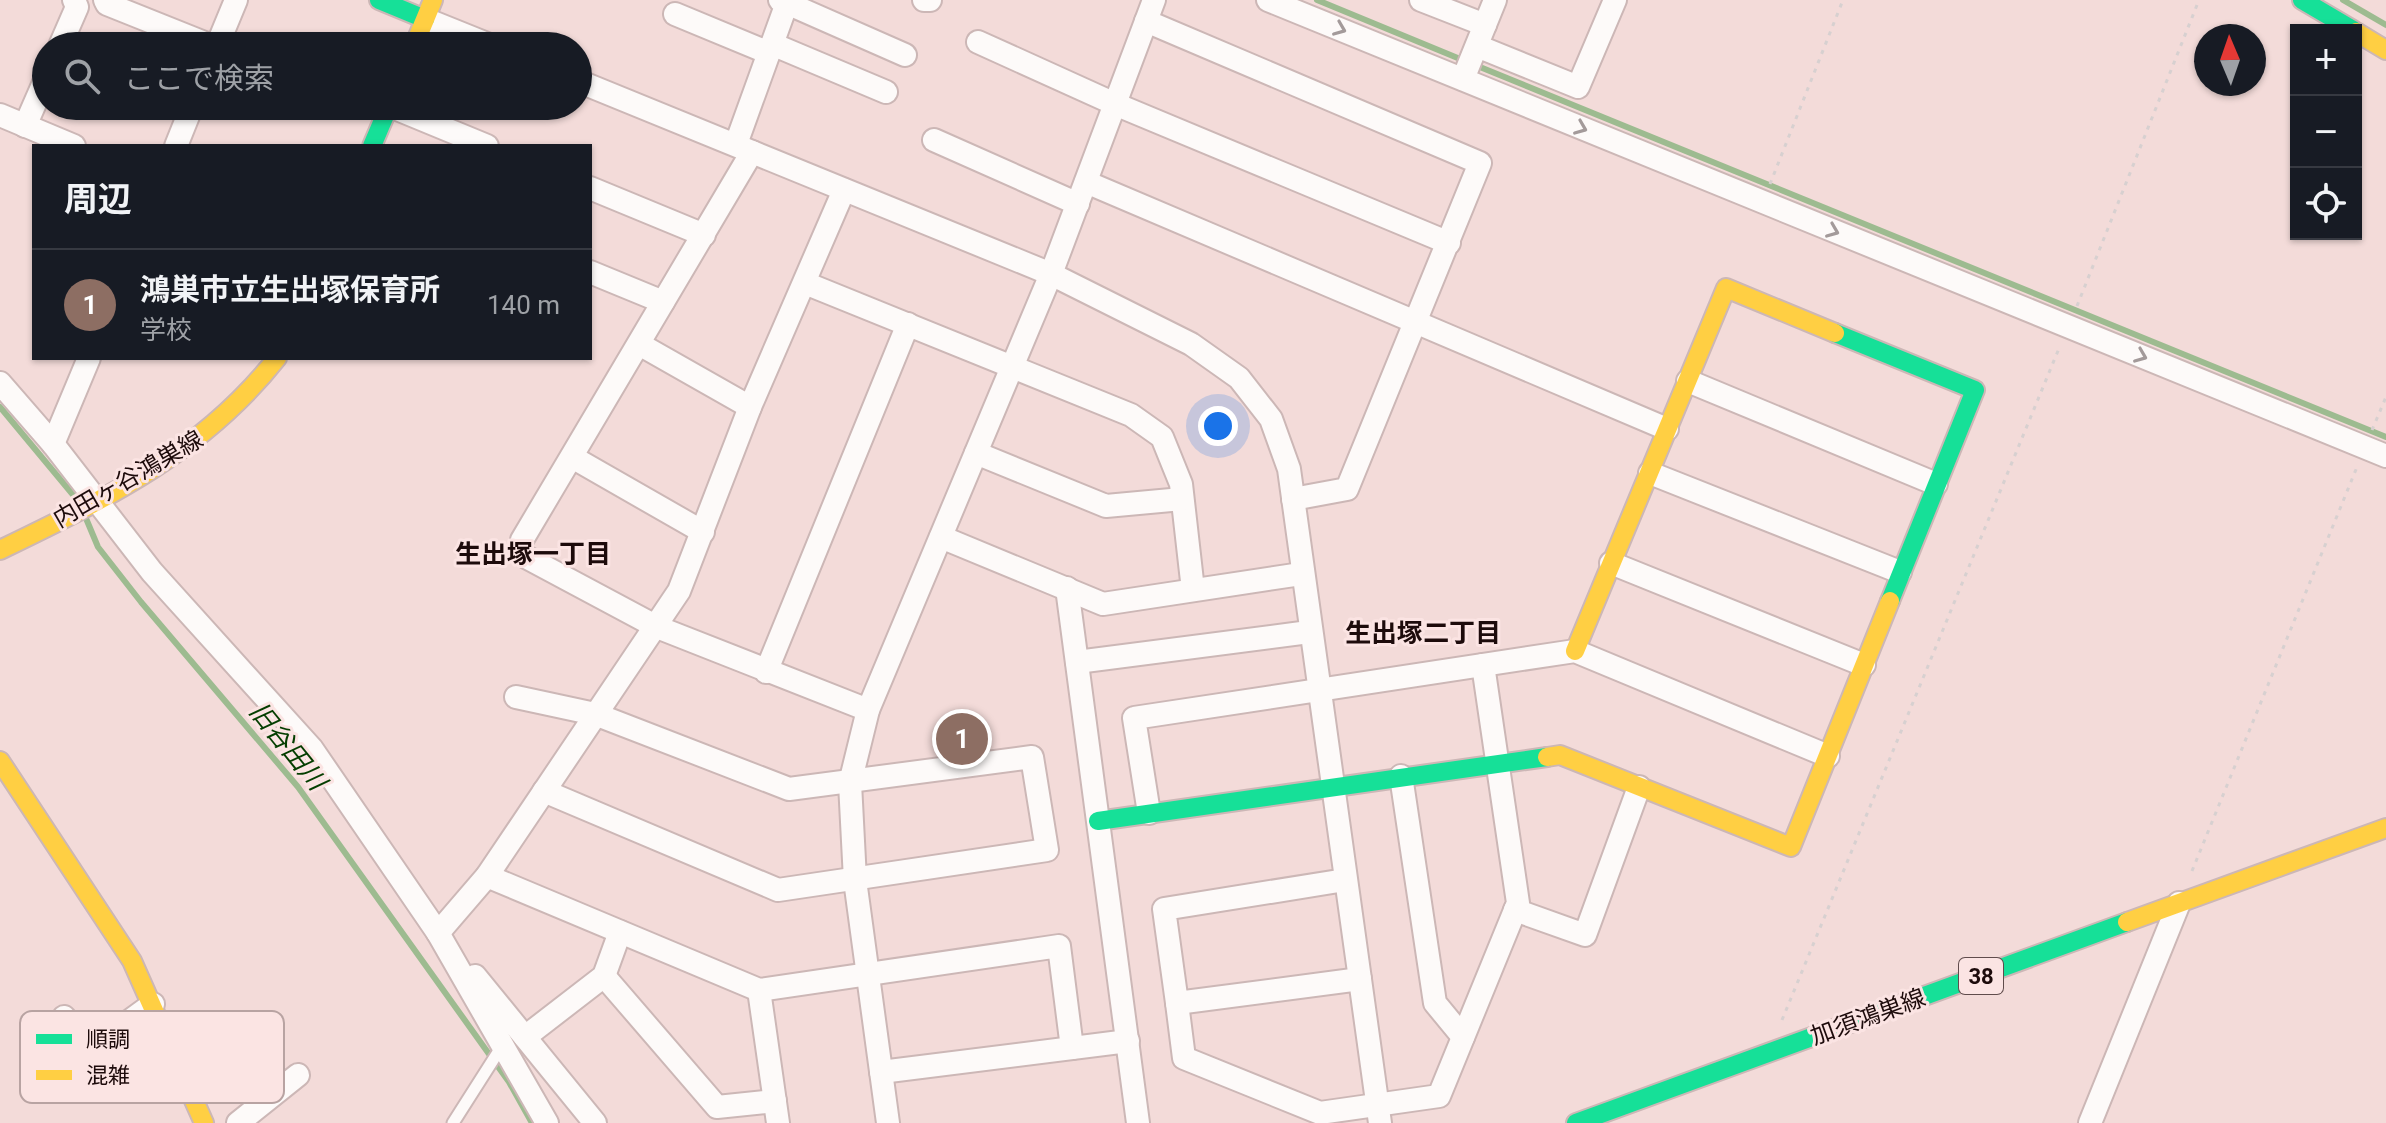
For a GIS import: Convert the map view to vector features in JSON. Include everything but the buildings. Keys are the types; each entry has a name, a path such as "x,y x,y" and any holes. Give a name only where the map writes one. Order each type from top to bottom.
{"street":[{"path":"66,32 77,7 74,0"},
{"path":"105,0 107,4 179,32"},
{"path":"221,32 236,0"},
{"path":"379,0 429,10 468,32"},
{"path":"1268,0 2376,452"},
{"path":"1421,0 1481,36 1578,87 1615,0"},
{"path":"1463,79 1495,0"},
{"path":"2302,0 2342,24"},
{"path":"868,710 657,627 526,557 520,549 522,540 704,235 744,148 785,1 905,55"},
{"path":"420,32 429,10"},
{"path":"888,1123 855,880 850,783 868,710 1051,274 1150,10 1480,163 1347,489 1293,499"},
{"path":"675,14 886,92"},
{"path":"2362,36 2386,50"},
{"path":"978,42 1115,104 1449,243"},
{"path":"592,87 1051,274 1191,344 1239,378 1271,419 1289,469 1309,632 1320,691 1379,1115"},
{"path":"25,126 32,110"},
{"path":"0,115 69,144"},
{"path":"177,144 186,120"},
{"path":"373,144 383,120"},
{"path":"423,120 482,144"},
{"path":"934,140 1078,204"},
{"path":"1086,182 1667,429"},
{"path":"592,189 704,235"},
{"path":"438,933 487,876 679,591 750,407 844,190"},
{"path":"592,273 663,302"},
{"path":"805,283 1131,415 1162,437 1181,484 1193,590"},
{"path":"1098,821 1332,785 1560,755 1791,847 1975,390 1726,288 1575,651"},
{"path":"766,672 908,324"},
{"path":"639,344 750,407"},
{"path":"53,444 88,360"},
{"name":"内田ヶ谷鴻巣線","path":"0,550 98,502 176,457 212,431 259,383 276,360"},
{"path":"1688,381 1936,484"},
{"path":"0,383 53,444 152,572 312,749 438,933 547,1123"},
{"path":"976,453 1106,506 1146,505 1182,499"},
{"path":"572,457 703,532"},
{"path":"1650,473 1900,572"},
{"path":"941,537 1103,604 1301,574"},
{"path":"1611,563 1864,665"},
{"path":"1067,588 1138,1123"},
{"path":"1077,662 1309,632"},
{"path":"1149,813 1134,718 1575,651 1828,756"},
{"path":"1345,880 1164,909 1184,1058 1320,1113 1379,1115 1439,1096 1518,903 1483,665"},
{"path":"516,697 595,714 789,789 1032,757 1047,850 778,890 544,791"},
{"path":"0,761 101,910 156,1011"},
{"path":"1401,776 1435,1003 1463,1037"},
{"path":"1515,910 1585,935 1639,787"},
{"name":"加須鴻巣線","path":"1576,1123 2386,828"},
{"path":"487,876 759,990 1059,946 1072,1048"},
{"path":"2090,1123 2179,903"},
{"path":"525,1037 604,976 620,932"},
{"path":"438,933 595,1123"},
{"path":"604,976 717,1107 777,1112 759,990"},
{"path":"1177,1003 1360,979"},
{"path":"143,1011 153,1004"},
{"path":"881,1072 1128,1041"},
{"path":"284,1086 298,1075"},
{"path":"195,1103 204,1123"},
{"path":"238,1123 263,1103"}],"lane":[{"path":"453,1123 503,1045"}],"path":[{"path":"1761,201 1774,176 1843,0"},
{"path":"1778,1050 1777,1032 2069,327 2199,0"},
{"path":"2179,903 2376,452 2386,397"}],"waterway":[{"path":"1317,0 1465,61"},
{"path":"2343,0 2386,25"},
{"path":"1475,65 2386,437"},
{"name":"旧谷田川","path":"0,407 79,502"},
{"name":"旧谷田川","path":"85,516 98,547 141,602 298,787 509,1082 532,1123"}],"traffic: fast":[{"path":"379,0 425,19"},
{"path":"2302,0 2343,24"},
{"path":"373,144 383,120"},
{"path":"1835,333 1975,390 1890,601"},
{"path":"1098,821 1547,757"},
{"path":"1576,1123 2127,922"}],"traffic: slow":[{"path":"420,32 433,0"},
{"path":"2362,36 2386,50"},
{"path":"1575,651 1726,288 1835,333"},
{"path":"0,550 115,491 185,447 217,421 275,360"},
{"path":"1547,757 1560,755 1791,847 1890,601"},
{"path":"0,761 132,961 154,1011"},
{"path":"2127,922 2386,828"},
{"path":"195,1103 204,1123"}],"place":[{"name":"鴻巣市立生出塚保育所","path":"962,739"}],"district":[{"name":"生出塚一丁目","path":"533,554"},
{"name":"生出塚二丁目","path":"1423,633"}]}
